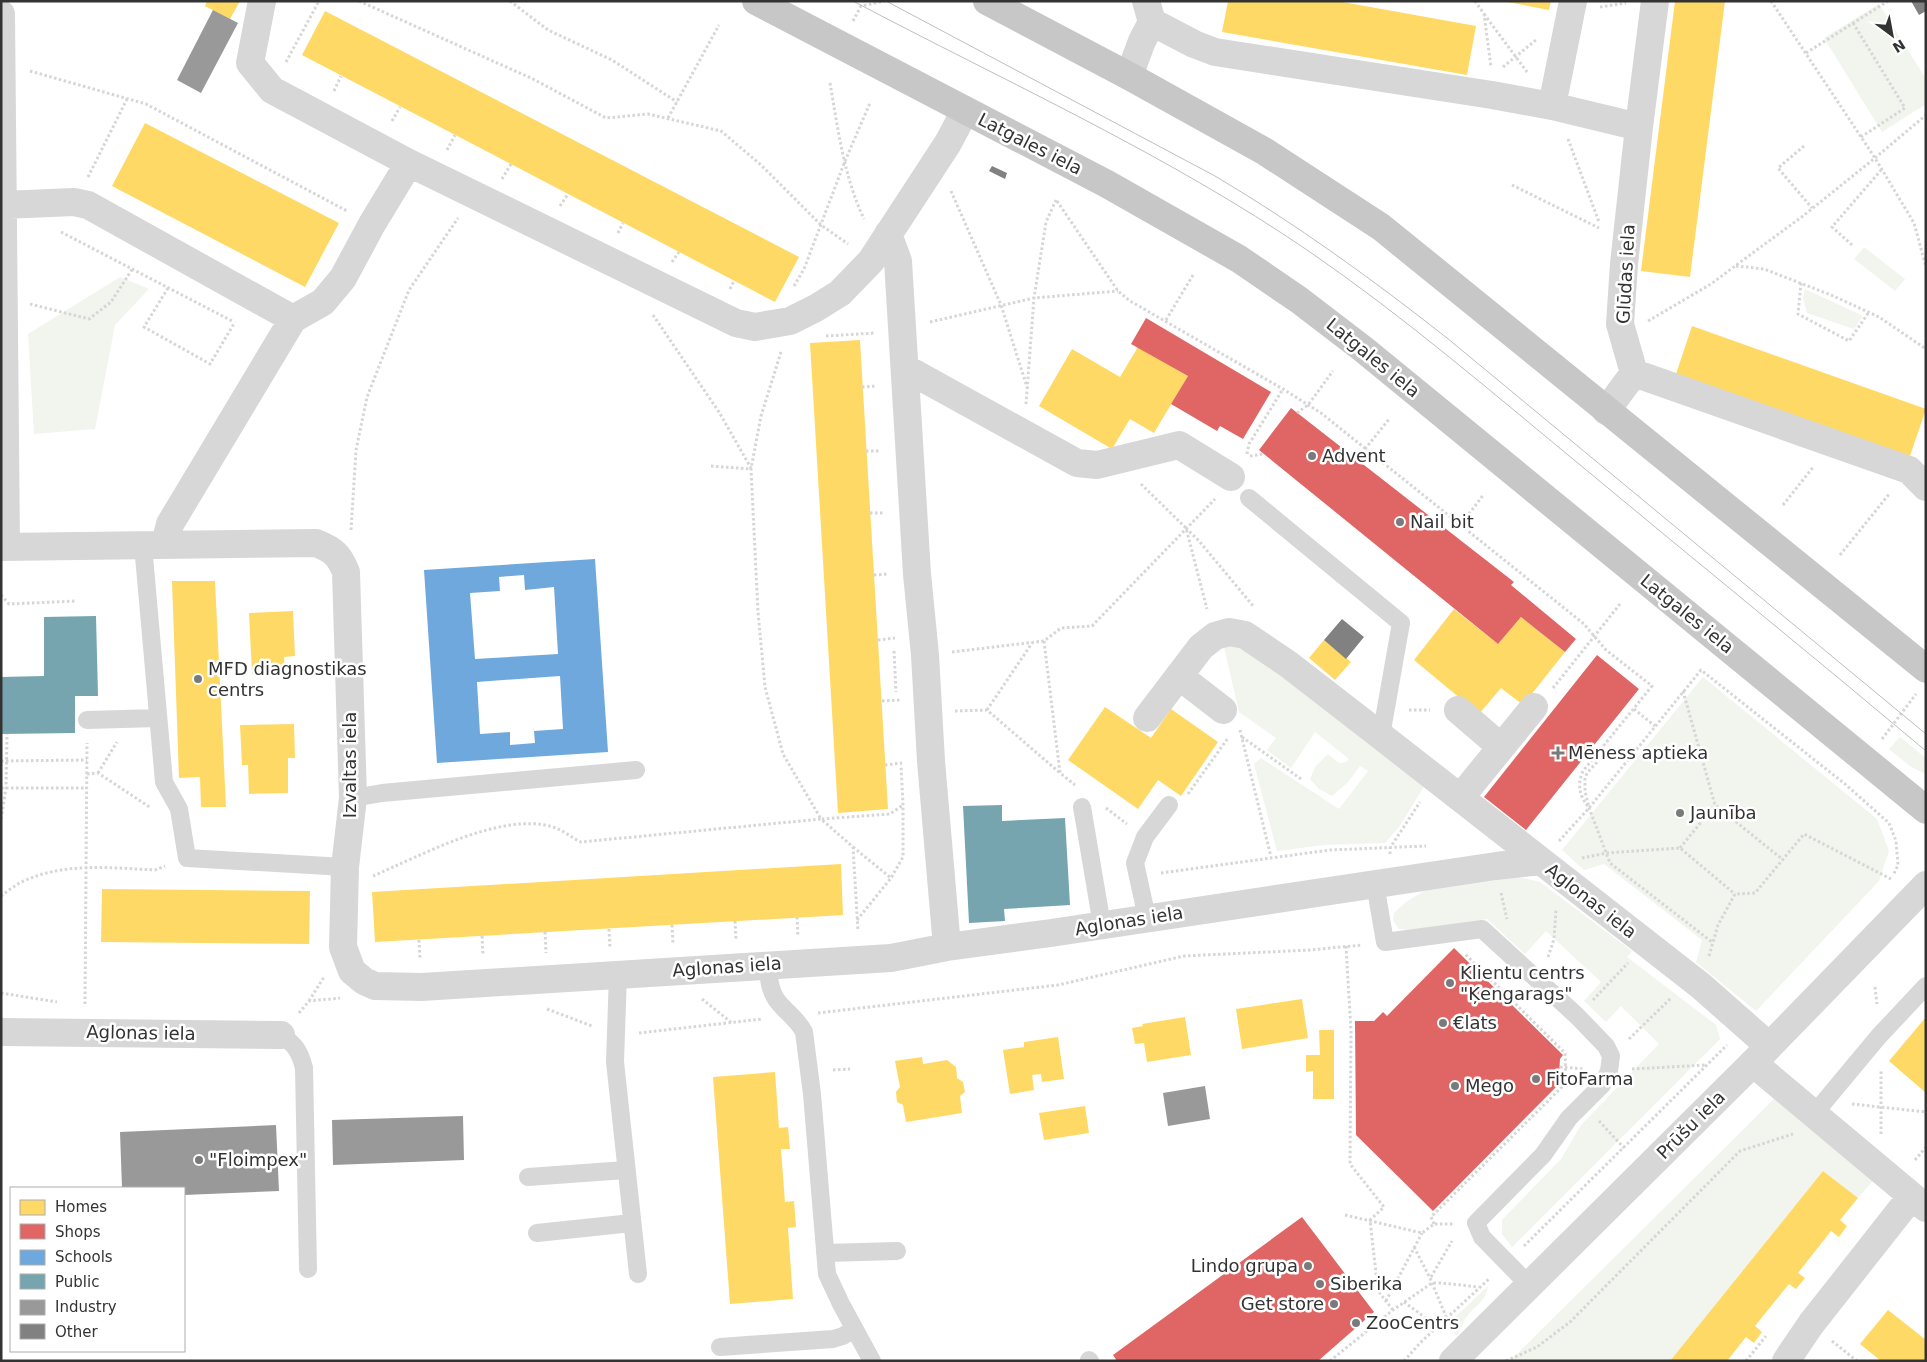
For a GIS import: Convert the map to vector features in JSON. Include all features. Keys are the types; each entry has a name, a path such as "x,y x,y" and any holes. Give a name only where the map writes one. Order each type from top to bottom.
{"highway":[{"name":"Latgales iela","path":"756,1 1123,193 1239,259 1299,300 1926,810"},
{"path":"987,1 1129,76 1264,151 1381,227 1606,411 1922,680"}],"street":[{"path":"262,1 250,64 272,90 409,163 736,323 755,327 790,322 840,293 879,248 936,162 965,111"},
{"name":"Glūdas iela","path":"1634,373 1620,324 1623,272 1655,1"},
{"path":"1552,106 1572,6"},
{"path":"1129,76 1142,41 1149,12 1194,44 1216,52 1492,95 1552,106 1639,127"},
{"path":"1,14 4,547"},
{"path":"154,545 170,524 292,319 322,302 343,278 372,224 409,163"},
{"path":"3,205 74,202 88,205 292,319"},
{"path":"879,248 898,261 917,574 947,947"},
{"path":"905,368 1077,463 1097,465 1179,445 1231,477"},
{"path":"1606,411 1634,373 1833,442 1918,479"},
{"name":"Izvaltas iela","path":"4,547 316,542 330,548 341,559 346,572 353,798 345,867 343,933 345,954 352,971 364,981 374,986"},
{"path":"1147,718 1201,647 1215,636 1229,632 1245,636 1384,723 1435,778 1460,798 1558,864"},
{"path":"1179,676 1223,710"},
{"path":"1460,798 1534,707"},
{"path":"1458,710 1501,747"},
{"name":"Aglonas iela","path":"374,986 422,987 891,958 947,947 1496,866 1558,864 1645,944 1701,986 1746,1026 1761,1055 1819,1118 1919,1202"},
{"name":"Prūšu iela","path":"1453,1361 1761,1055 1926,885"},
{"name":"Aglonas iela","path":"1,1032 288,1026"},
{"path":"1793,1358 1811,1324 1919,1202"}],"lane":[{"path":"1249,498 1401,623 1384,723"},
{"path":"154,545 158,718 164,782 180,808 187,858 345,867"},
{"path":"87,720 158,718"},
{"path":"353,798 382,793 636,770"},
{"path":"1090,805 1102,925"},
{"path":"1147,918 1135,863 1145,837 1169,805"},
{"path":"1382,883 1385,942 1482,929 1577,1016 1606,1046 1610,1063 1602,1085 1569,1118 1543,1155 1476,1223 1482,1237 1530,1286"},
{"path":"767,965 773,995 800,1024 804,1032 812,1094 827,1274 872,1361"},
{"path":"618,974 615,1062 638,1274"},
{"path":"1819,1118 1879,1036 1926,986"},
{"path":"288,1026 293,1043 301,1055 304,1068 308,1268"},
{"path":"528,1177 626,1170"},
{"path":"537,1233 632,1223"},
{"path":"825,1253 897,1251"},
{"path":"720,1347 833,1339 843,1336 854,1329"}],"path":[{"path":"284,67 319,1"},
{"path":"359,1 533,79 606,118 648,114 721,131 761,165 821,224 879,248"},
{"path":"510,1 548,30 612,60 677,102"},
{"path":"851,24 861,6 885,1"},
{"path":"1476,1 1552,106 1565,130 1602,230 1512,185"},
{"path":"1772,1 1875,158 1914,223 1926,266"},
{"path":"1806,53 1888,1"},
{"path":"1500,70 1572,6 1627,3"},
{"path":"1484,14 1493,76"},
{"path":"1853,23 1905,108 1861,137"},
{"path":"668,118 719,25"},
{"path":"2,63 146,104 372,224"},
{"path":"830,83 844,161 858,206 879,248"},
{"path":"74,202 127,99"},
{"path":"792,291 804,269 844,161 870,103"},
{"path":"1623,336 1711,284 1812,208 1926,115"},
{"path":"1804,146 1778,168 1812,208"},
{"path":"936,162 1001,305 1027,387"},
{"path":"1852,245 1832,227 1882,170"},
{"path":"346,572 356,450 367,398 409,290 474,194"},
{"path":"1024,434 1034,298 1046,222 1057,200 1118,291 1130,301 1166,320 1308,405 1584,624 1606,650 1652,686 1583,771 1580,778 1580,794 1589,808 1610,863 1713,942"},
{"path":"34,204 42,222 234,322"},
{"path":"1735,266 1764,269 1869,312 1926,349"},
{"path":"3,303 20,302 89,319 111,302 132,269"},
{"path":"637,274 643,301 718,412 751,469"},
{"path":"1166,320 1193,275"},
{"path":"1801,283 1798,314 1849,341 1869,312"},
{"path":"168,288 144,327 210,364 250,295"},
{"path":"872,334 1034,298 1118,291"},
{"path":"783,348 761,416 751,469 758,612 765,687 783,754 821,819 891,878"},
{"path":"1297,413 1308,405 1333,371"},
{"path":"1263,454 1247,456 1249,444 1283,389"},
{"path":"1365,449 1390,418"},
{"path":"1783,505 1833,442"},
{"path":"1115,460 1200,541 1254,607"},
{"path":"710,466 751,469"},
{"path":"925,655 1033,643 1044,641 1061,628 1092,626 1216,498 1231,477"},
{"path":"1840,555 1918,479"},
{"path":"1460,526 1484,494"},
{"path":"1186,528 1215,636"},
{"path":"1,595 9,604 76,601"},
{"path":"1534,707 1542,702 1620,604"},
{"path":"1044,641 1060,773"},
{"path":"987,710 1033,643"},
{"path":"1564,848 1557,842 1589,808 1701,670 1845,784 1889,822 1896,841 1898,866 1885,886"},
{"path":"1879,742 1922,680"},
{"path":"1683,691 1715,805 1782,859"},
{"path":"1634,709 1655,726"},
{"path":"928,712 987,710 1076,785"},
{"path":"1384,723 1458,710"},
{"path":"98,773 129,718"},
{"path":"85,1008 87,720"},
{"path":"1169,805 1182,803 1239,723 1271,857"},
{"path":"1,819 6,788 7,734"},
{"path":"1242,736 1300,779"},
{"path":"1,761 87,760"},
{"path":"857,920 891,878 902,858 903,805 900,763"},
{"path":"87,774 98,773 151,808 180,808"},
{"path":"1382,883 1390,848 1435,778"},
{"path":"1,788 87,788"},
{"path":"370,878 469,834 505,826 534,825 554,827 581,842 890,814 903,805"},
{"path":"1090,805 1145,837"},
{"path":"1680,848 1715,805"},
{"path":"1540,982 1554,939 1558,864 1606,853 1680,848 1735,894 1755,893 1804,834 1891,879"},
{"path":"1138,876 1330,850 1427,846"},
{"path":"853,847 858,931"},
{"path":"1,896 22,881 56,869 155,870 187,858"},
{"path":"1496,866 1508,928 1508,952"},
{"path":"1701,986 1718,925 1735,894"},
{"path":"548,979 546,1008 616,1035 1058,985 1184,956 1385,942"},
{"path":"1577,1016 1645,944"},
{"path":"1346,946 1350,1031 1350,1164 1384,1207 1370,1220"},
{"path":"1434,1224 1431,1217 1566,1083 1565,1052 1461,951"},
{"path":"288,1026 309,1002 361,996 374,986"},
{"path":"1610,1063 1672,998"},
{"path":"1404,1361 1624,1148 1746,1026"},
{"path":"1610,1063 1707,1065"},
{"path":"1583,1104 1624,1148"},
{"path":"1848,1104 1926,1112"},
{"path":"1506,1361 1537,1347 1570,1322 1740,1151 1819,1118"},
{"path":"1915,1160 1926,1147"},
{"path":"1345,1214 1422,1233"},
{"path":"1370,1220 1378,1291 1393,1310"},
{"path":"1386,1301 1422,1233 1434,1224 1476,1223"},
{"path":"1430,1278 1452,1241"},
{"path":"1414,1247 1430,1278 1447,1319"},
{"path":"1330,1361 1393,1310 1432,1283 1441,1282 1480,1287"},
{"path":"1404,1302 1438,1327"},
{"path":"1335,1357 1339,1361"}],"shaded area":[{"path":"1879,4 1926,79 1926,104 1882,132 1824,38"},
{"path":"1864,247 1905,279 1895,291 1854,259"},
{"path":"120,277 149,289 115,325 95,429 34,434 28,334"},
{"path":"1805,289 1863,316 1854,329 1807,313 1803,298"},
{"path":"1223,643 1251,647 1427,782 1399,827 1385,843 1324,845 1277,851 1254,764 1261,758 1339,809 1368,771 1360,766 1348,782 1332,796 1319,789 1310,779 1315,767 1328,754 1339,763 1346,762 1349,759 1315,732 1291,768 1267,750 1276,738 1239,712"},
{"path":"1703,677 1877,819 1889,851 1879,881 1756,1011 1696,962 1702,940 1604,864 1584,870 1562,850"},
{"path":"1900,737 1926,758 1926,774 1911,767 1889,749"},
{"path":"1519,877 1540,882 1632,951 1627,957 1716,1025 1720,1039 1512,1247 1502,1234 1502,1220 1561,1159 1581,1125 1659,1044 1621,1006 1606,1022 1584,1001 1601,982 1546,931 1525,954 1487,919 1409,930 1399,929 1393,920 1394,913 1406,902 1424,891"},
{"path":"1775,1098 1876,1177 1858,1198 1823,1171 1670,1361 1510,1361"},
{"path":"1488,1286 1483,1299 1466,1317 1457,1336 1448,1326 1450,1322"}],"building: Homes":[{"path":"207,1 240,1 230,19 205,6"},
{"path":"1228,1 1337,1 1476,26 1467,75 1222,32"},
{"path":"1502,1 1551,1 1549,10"},
{"path":"1675,1 1725,1 1690,277 1641,271"},
{"path":"325,11 799,257 775,302 302,55"},
{"path":"145,123 339,223 305,287 112,186"},
{"path":"1692,326 1926,409 1910,456 1676,374"},
{"path":"860,340 888,809 838,813 810,343"},
{"path":"1138,347 1188,376 1154,433 1130,419 1112,449 1039,406 1072,349 1120,377"},
{"name":"MFD diagnostikas centrs","path":"172,581 215,581 226,807 201,807 200,777 179,778"},
{"path":"1454,609 1498,644 1521,617 1565,652 1523,705 1501,688 1479,714 1414,660"},
{"path":"293,611 295,656 284,657 285,672 252,674 249,613"},
{"path":"1324,640 1351,662 1335,680 1309,658"},
{"path":"1105,707 1151,738 1171,709 1218,742 1181,796 1158,780 1138,809 1068,760"},
{"path":"294,724 295,758 288,758 288,793 249,794 248,765 242,765 240,725"},
{"path":"841,864 843,915 375,942 372,892"},
{"path":"102,889 310,891 309,944 101,942"},
{"path":"1302,999 1308,1038 1242,1049 1236,1009"},
{"path":"1185,1017 1191,1055 1147,1062 1144,1043 1135,1044 1132,1028 1143,1026 1142,1024"},
{"path":"1926,1017 1926,1093 1889,1061"},
{"path":"1319,1030 1334,1030 1334,1099 1313,1099 1313,1071 1306,1072 1306,1055 1320,1055"},
{"path":"1058,1037 1064,1079 1042,1082 1041,1074 1032,1075 1034,1090 1010,1094 1003,1050 1024,1047 1024,1042"},
{"path":"922,1057 923,1064 947,1060 956,1067 957,1078 963,1082 965,1092 960,1096 962,1113 906,1122 903,1105 897,1102 896,1092 900,1087 895,1061"},
{"path":"775,1072 779,1128 788,1127 790,1149 781,1149 785,1202 794,1201 796,1227 788,1228 793,1299 730,1304 713,1077"},
{"path":"1085,1106 1089,1133 1044,1140 1039,1113"},
{"path":"1823,1171 1858,1198 1840,1220 1847,1226 1839,1237 1831,1231 1798,1273 1805,1278 1796,1289 1789,1284 1755,1326 1762,1332 1754,1343 1746,1337 1727,1361 1670,1361"},
{"path":"1888,1310 1926,1340 1926,1361 1881,1361 1860,1344"}],"building: Shops":[{"path":"1146,318 1271,392 1243,439 1220,426 1217,431 1171,404 1188,376 1131,344"},
{"path":"1291,408 1514,582 1511,585 1576,639 1565,652 1521,617 1498,644 1259,450"},
{"path":"1597,655 1639,689 1526,830 1484,797"},
{"path":"1454,948 1563,1055 1560,1059 1559,1076 1563,1080 1433,1211 1356,1135 1355,1021 1374,1021 1383,1012 1387,1016"},
{"path":"1302,1217 1374,1312 1318,1361 1117,1361 1113,1355"}],"building: Schools":[{"path":"595,559 608,752 437,763 424,570","holes":["524,575 525,590 554,587 558,654 475,659 470,593 500,591 499,577","560,676 563,729 534,731 535,743 510,745 510,732 480,734 477,682"]}],"building: Public":[{"path":"96,616 98,696 75,696 75,733 1,734 1,677 44,676 44,617"},
{"path":"1002,805 1002,821 1065,818 1070,905 1004,909 1005,921 969,923 963,806"}],"building: Industry":[{"path":"213,10 238,23 201,93 177,80"},
{"path":"1205,1086 1210,1119 1168,1126 1163,1093"},
{"path":"463,1116 464,1160 333,1165 332,1120"},
{"name":"\"Floimpex\"","path":"276,1125 279,1191 185,1195 185,1187 122,1187 120,1132"}],"building: Other":[{"path":"1911,1 1926,1 1926,11 1919,15"},
{"path":"992,166 1007,173 1005,179 989,171"},
{"path":"1342,619 1364,637 1346,659 1324,640"}],"tram line":[{"path":"853,1 1143,151 1256,216 1346,277 1450,358 1926,751"},
{"path":"886,1 1215,176 1275,213 1333,253 1447,338 1926,734"}],"place":[{"name":"Advent","path":"1312,456"},
{"name":"Nail bit","path":"1400,522"},
{"name":"MFD diagnostikas centrs","path":"198,679"},
{"name":"Mēness aptieka","path":"1558,753"},
{"name":"Jaunība","path":"1680,813"},
{"name":"Klientu centrs \"Ķengarags\"","path":"1450,983"},
{"name":"€lats","path":"1443,1023"},
{"name":"FitoFarma","path":"1536,1079"},
{"name":"Mego","path":"1455,1086"},
{"name":"\"Floimpex\"","path":"199,1160"},
{"name":"Lindo grupa","path":"1308,1266"},
{"name":"Siberika","path":"1320,1284"},
{"name":"Get store","path":"1334,1304"},
{"name":"ZooCentrs","path":"1356,1323"}]}
